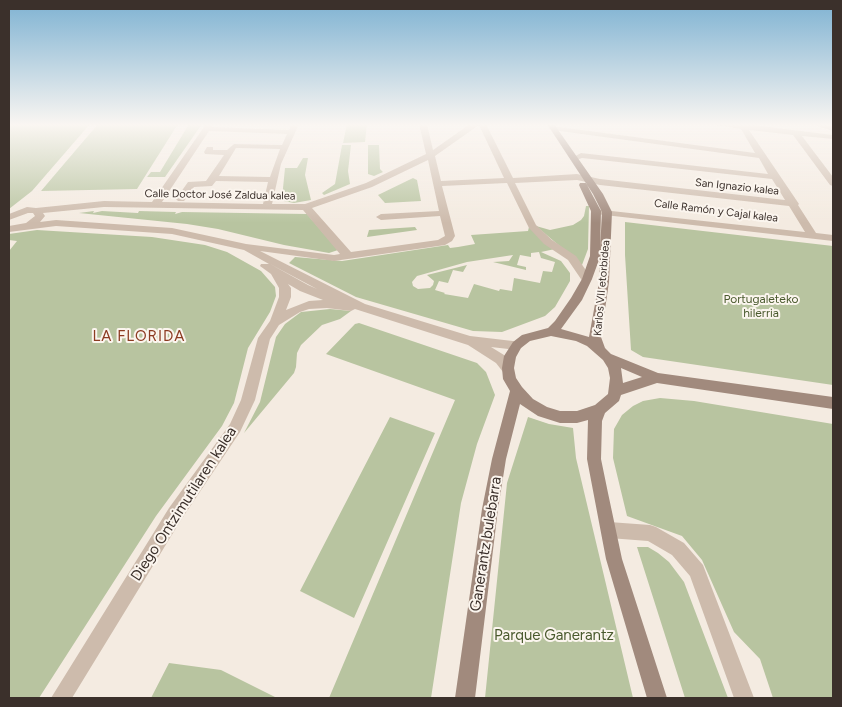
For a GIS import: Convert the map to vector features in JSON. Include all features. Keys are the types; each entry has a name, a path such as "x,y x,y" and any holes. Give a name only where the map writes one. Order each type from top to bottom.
{"street":[{"path":"155,204 187,157"},
{"path":"181,199 191,184 209,184 226,157"},
{"path":"267,207 277,164 281,157"},
{"name":"Calle Doctor José Zaldua kalea","path":"38,214 64,208 104,204 306,207 368,185 428,157"},
{"path":"9,230 56,223 172,231 241,246 334,258 445,241 450,236 430,157"},
{"path":"498,157 532,226 548,242 572,258 587,278"},
{"name":"Karlos VII etorbidea","path":"564,157 601,212 604,282 595,337 603,353"},
{"path":"578,157 574,159 588,181 601,212"},
{"path":"599,157 776,177"},
{"path":"763,157 812,235"},
{"path":"814,157 833,183"},
{"path":"438,184 577,177"},
{"name":"San Ignazio kalea","path":"577,177 588,181 794,204"},
{"path":"213,178 274,180"},
{"path":"306,207 348,256"},
{"path":"11,215 27,210 56,223"},
{"name":"Karlos VII etorbidea","path":"551,332 576,300 587,278 594,256 601,212"},
{"name":"Calle Ramón y Cajal kalea","path":"601,212 833,238"},
{"path":"381,217 445,213"},
{"path":"29,226 38,214"},
{"path":"241,246 330,290 356,307"},
{"path":"241,246 275,272 304,288 356,307 471,342 517,345"},
{"path":"287,268 300,279 304,288 305,296 296,309"},
{"path":"275,272 284,288 286,297"},
{"path":"275,322 286,297 296,290 304,288 330,290"},
{"name":"Diego Ontzimutilaren kalea","path":"61,698 175,514 235,428 248,400 261,347 275,322 296,309 309,305 327,304 356,307"},
{"path":"603,353 614,367 617,378 616,391 614,396 600,409 590,414 577,417 560,417 543,412 528,402 517,391 510,379 508,368 510,356 517,345 526,338 551,332 578,336 622,365 657,378 833,404"},
{"path":"471,342 500,359 508,368"},
{"path":"616,391 657,378"},
{"name":"Ganerantz bulebarra","path":"464,698 485,538 499,459 517,391"},
{"path":"600,409 594,421 594,459 608,530 614,559 657,698"},
{"path":"608,530 650,533 678,549 697,571 744,698"}],"green space":[{"path":"9,157 61,157 32,191 9,209"},
{"path":"70,157 157,157 137,189 41,191"},
{"path":"169,157 179,157 165,177 147,177 151,172 160,172"},
{"path":"340,157 350,157 348,171 350,184 324,195 322,193 335,184"},
{"path":"368,157 379,157 380,169 383,172 374,176 368,174"},
{"path":"303,158 308,158 305,175 311,200 294,203 284,201 282,198 285,168 297,168"},
{"path":"413,178 417,180 421,201 385,203 378,195"},
{"path":"586,206 589,206 588,249 582,265 536,226 550,230 573,225 584,216"},
{"path":"94,211 93,213 102,211 138,213 139,211 176,212 175,214 182,212 307,214 338,250 329,253 187,224 79,213"},
{"name":"Portugaleteko hilerria","path":"625,222 833,246 833,385 643,357 631,350 625,255"},
{"path":"415,227 417,230 367,237 369,230"},
{"path":"529,227 555,249 541,252 561,261 570,273 570,281 555,307 545,316 502,332 473,331 356,297 289,263 295,257 342,261 448,245 450,248 458,247 475,244 471,235 528,231","holes":["539,252 541,258 555,262 552,272 543,271 540,283 514,278 512,291 500,289 499,291 474,284 468,298 444,294 435,290 439,281 448,283 453,270 463,272 467,265 427,275 434,281 430,288 418,289 413,286 412,282 417,276 467,262 513,255 509,261 493,262 526,270 526,267 517,265 520,255 531,257 531,253"]},
{"path":"37,230 152,237 205,245 227,252 261,271 275,287 276,296 270,312 248,348 234,403 222,426 156,516 39,698 9,698 9,251 17,241 9,240 9,234"},
{"path":"330,309 351,311 340,319 322,325 301,345 297,353 294,373 244,433 260,402 276,337 285,324 301,312"},
{"path":"359,323 477,363 486,372 495,395 477,444 461,503 431,698 329,698 455,400 326,354 355,324"},
{"path":"660,398 694,401 833,424 833,698 773,698 760,659 734,632 702,560 682,536 627,516 613,458 614,429 622,415 633,406 643,401"},
{"path":"390,417 435,433 354,618 300,591"},
{"name":"Parque Ganerantz","path":"528,417 549,424 573,428 576,458 633,698 485,698 507,483"},
{"path":"637,547 648,547 658,553 669,562 684,582 728,698 685,698"},
{"path":"169,663 221,670 277,698 151,698"}],"district":[{"name":"LA FLORIDA","path":"139,337"}]}
